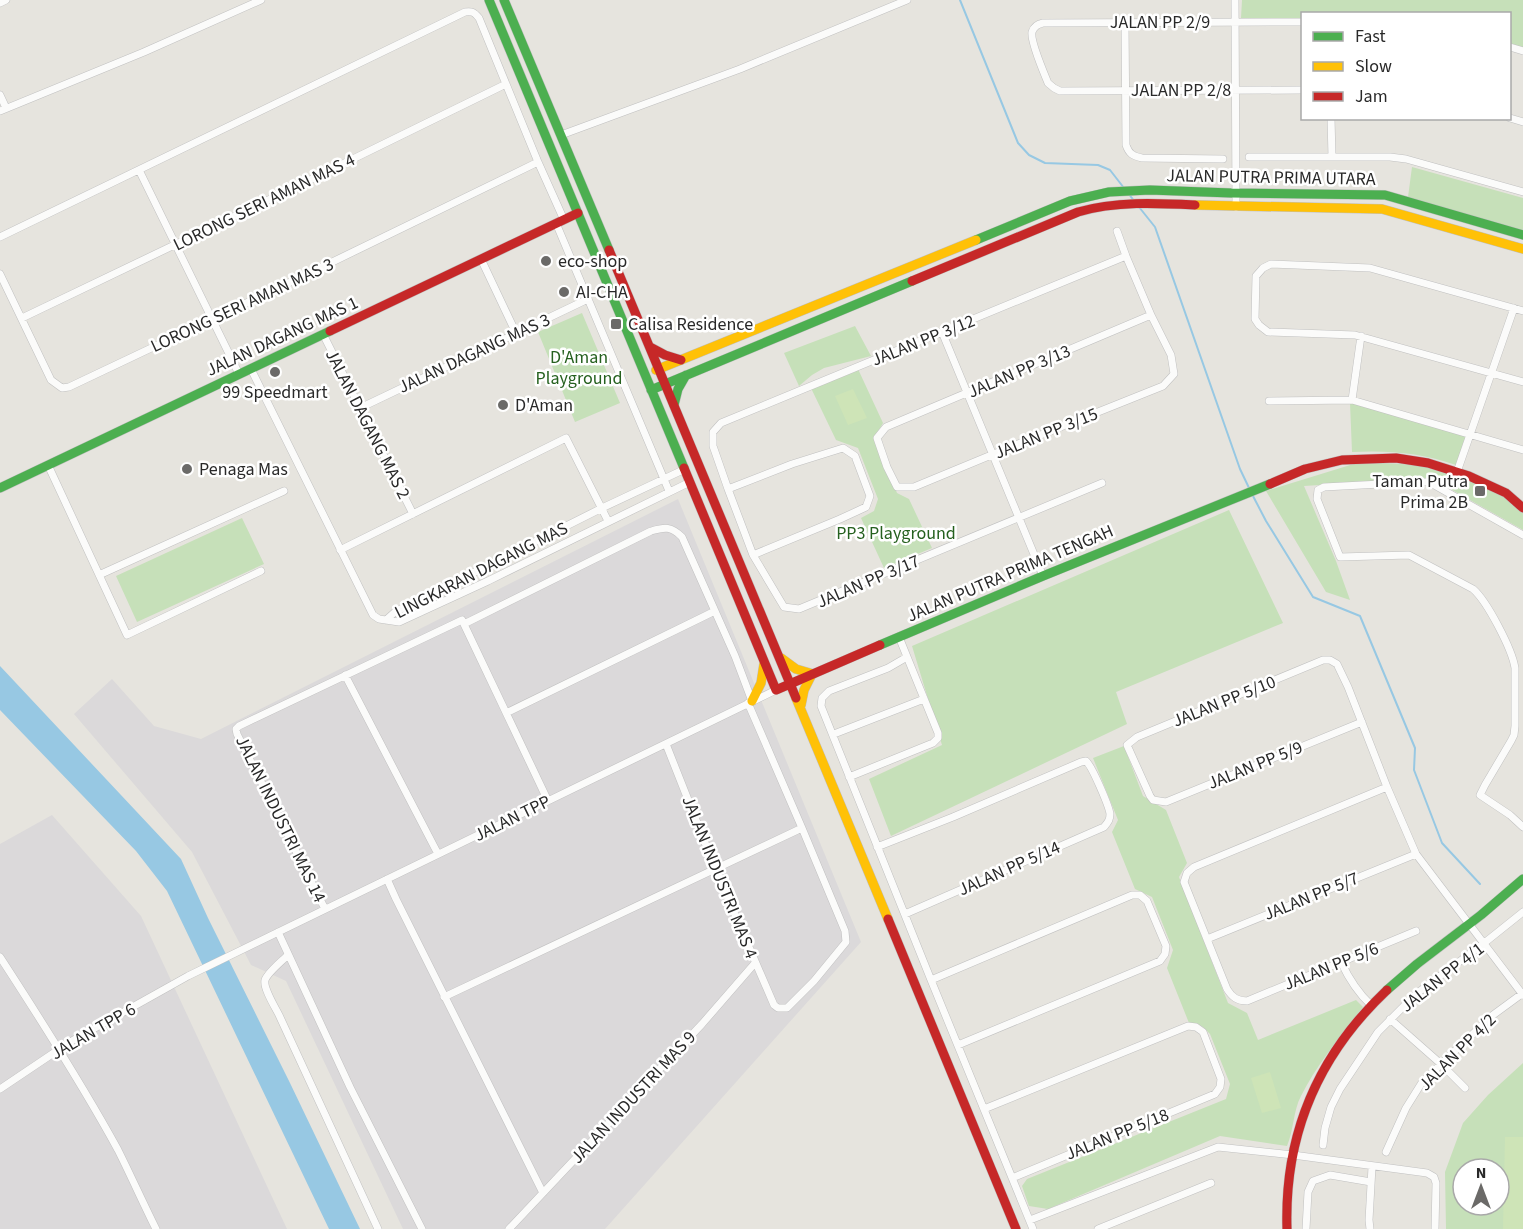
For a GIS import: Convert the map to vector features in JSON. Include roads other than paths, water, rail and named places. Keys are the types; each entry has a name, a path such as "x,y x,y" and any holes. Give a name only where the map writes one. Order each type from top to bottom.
{"street":[{"path":"0,3 6,0"},
{"path":"0,95 3,110 144,52 261,0"},
{"path":"489,0 776,690"},
{"path":"504,0 666,384 1016,1229"},
{"path":"561,135 740,69 907,0"},
{"path":"1235,0 1236,207"},
{"path":"0,237 465,12 473,12 479,18 538,162 588,299 669,491"},
{"name":"JALAN PP 2/9","path":"1060,91 1048,83 1033,43 1032,32 1038,24 1301,21"},
{"path":"1125,22 1126,145 1128,152 1135,157 1142,158 1223,159"},
{"name":"LORONG SERI AMAN MAS 4","path":"22,318 506,84"},
{"name":"JALAN PP 2/8","path":"1060,91 1301,90"},
{"path":"1331,120 1332,157"},
{"path":"1249,158 1390,157 1406,159 1523,192"},
{"name":"LORONG SERI AMAN MAS 3","path":"0,274 51,380 62,388 69,387 538,162"},
{"path":"139,170 239,374"},
{"name":"JALAN PUTRA PRIMA UTARA","path":"645,375 1089,195 1157,191 1385,195 1523,235"},
{"name":"JALAN PUTRA PRIMA UTARA","path":"651,390 1092,208 1171,204 1382,209 1523,249"},
{"name":"JALAN DAGANG MAS 1","path":"0,488 578,213"},
{"path":"1117,231 1151,315"},
{"name":"JALAN PP 3/12","path":"728,489 713,446 713,432 721,423 1126,256"},
{"path":"481,259 516,333"},
{"path":"1523,311 1370,268 1271,264 1263,268 1256,276 1255,319 1268,332 1360,336 1523,381"},
{"name":"JALAN DAGANG MAS 3","path":"360,408 588,299"},
{"path":"1514,308 1457,472 1506,493 1523,508"},
{"name":"JALAN PP 3/15","path":"914,488 992,454 1163,386 1174,374 1171,355 1151,315"},
{"name":"JALAN PP 3/13","path":"914,488 897,487 887,467 877,438 886,427 1151,315"},
{"path":"942,332 1043,576"},
{"name":"JALAN DAGANG MAS 2","path":"323,334 413,514"},
{"path":"1352,400 1360,336"},
{"path":"650,347 662,355 682,360"},
{"path":"250,369 373,615 386,620"},
{"path":"674,405 677,391 686,375"},
{"path":"1269,401 1352,400 1523,450"},
{"path":"340,550 566,438 608,522"},
{"path":"843,448 855,456 870,496 866,507 753,555 728,489 792,464 843,448"},
{"name":"JALAN PUTRA PRIMA TENGAH","path":"776,690 1043,576 1305,469 1342,460 1396,458 1457,472"},
{"path":"48,465 127,635 261,571"},
{"name":"LINGKARAN DAGANG MAS","path":"386,620 395,612 685,469"},
{"name":"LINGKARAN DAGANG MAS","path":"386,620 399,622 690,482"},
{"path":"1523,535 1429,482 1324,487 1318,490 1317,499 1340,557 1409,555 1473,589 1484,602 1513,659 1514,735 1480,795 1510,815 1523,827"},
{"name":"JALAN PP 3/17","path":"753,555 784,607 800,609 1102,483"},
{"path":"99,575 284,491"},
{"path":"444,997 802,828 750,702 735,656 682,537 675,530 663,527 651,531 464,624"},
{"path":"506,713 715,611"},
{"path":"438,854 345,675 462,620 548,801"},
{"path":"849,777 933,743 938,738 938,733 899,637"},
{"path":"779,657 789,666 813,674 801,694 801,709"},
{"path":"907,657 888,668 829,691 822,698 821,706 1033,1229"},
{"name":"JALAN PP 5/10","path":"1150,796 1127,745 1137,737 1323,660 1330,660 1337,664 1362,722"},
{"path":"750,702 760,688 764,662"},
{"name":"JALAN INDUSTRI MAS 14","path":"325,909 236,729 345,675"},
{"name":"JALAN TPP","path":"248,947 776,690"},
{"path":"834,734 924,699"},
{"path":"1362,722 1387,788 1416,854 1523,994"},
{"name":"JALAN PP 5/9","path":"1150,796 1153,800 1166,802 1362,722"},
{"name":"JALAN INDUSTRI MAS 4","path":"666,744 755,963 774,1005 778,1008 787,1008 814,981 846,942 845,931 802,828"},
{"name":"JALAN PP 5/14","path":"878,847 1081,762 1086,761 1092,767 1110,812 1110,820 1104,827 905,914"},
{"path":"1207,939 1184,882 1190,869 1387,788"},
{"name":"JALAN PP 5/7","path":"1207,939 1416,854"},
{"path":"387,879 543,1193"},
{"path":"1287,1229 1287,1188 1299,1127 1310,1095 1348,1033 1371,1005 1419,962 1523,879"},
{"path":"931,980 1132,895 1140,895 1147,901 1166,946 1165,954 1160,961 958,1045"},
{"name":"JALAN PP 4/1","path":"1323,1145 1331,1107 1377,1032 1416,994 1523,912"},
{"name":"JALAN PP 5/6","path":"1207,939 1227,988 1235,999 1247,1001 1416,931"},
{"path":"278,932 350,1087 422,1229"},
{"name":"JALAN TPP 6","path":"0,1089 60,1049 188,976 248,947"},
{"path":"288,955 269,974 265,980 265,987 378,1229"},
{"path":"0,957 60,1049 118,1152 156,1229"},
{"path":"1341,962 1351,982 1371,1005"},
{"name":"JALAN INDUSTRI MAS 9","path":"509,1229 702,1024 755,963"},
{"name":"JALAN PP 4/2","path":"1386,1152 1406,1108 1421,1084 1493,1016 1523,994"},
{"path":"1390,1019 1465,1088"},
{"name":"JALAN PP 5/18","path":"984,1109 1188,1026 1196,1027 1203,1032 1221,1079 1220,1087 1215,1094 1012,1178"},
{"path":"1030,1220 1218,1147 1427,1173 1434,1177 1436,1183 1435,1229"},
{"path":"1370,1229 1372,1167"},
{"path":"1306,1229 1308,1192 1313,1181 1329,1175 1371,1182"},
{"path":"1098,1229 1211,1183"}],"water":[{"path":"0,666 181,859 360,1229 329,1229 167,891 136,851 0,710"}],"waterway":[{"path":"960,0 1018,143 1029,155 1045,163 1098,165 1110,170 1124,188"},
{"path":"1128,193 1135,202"},
{"path":"1139,207 1155,227 1240,469 1250,490"},
{"path":"1253,496 1313,597 1360,616 1415,748 1414,770 1442,843 1480,884"}],"place":[{"name":"eco-shop","path":"546,261"},
{"name":"AI-CHA","path":"564,292"},
{"name":"Calisa Residence","path":"616,324"},
{"name":"99 Speedmart","path":"275,372"},
{"name":"D'Aman","path":"503,405"},
{"name":"Penaga Mas","path":"187,469"},
{"name":"Taman Putra Prima 2B","path":"1480,491"}],"park label":[{"name":"D'Aman Playground","path":"579,367"},
{"name":"PP3 Playground","path":"896,533"}]}
